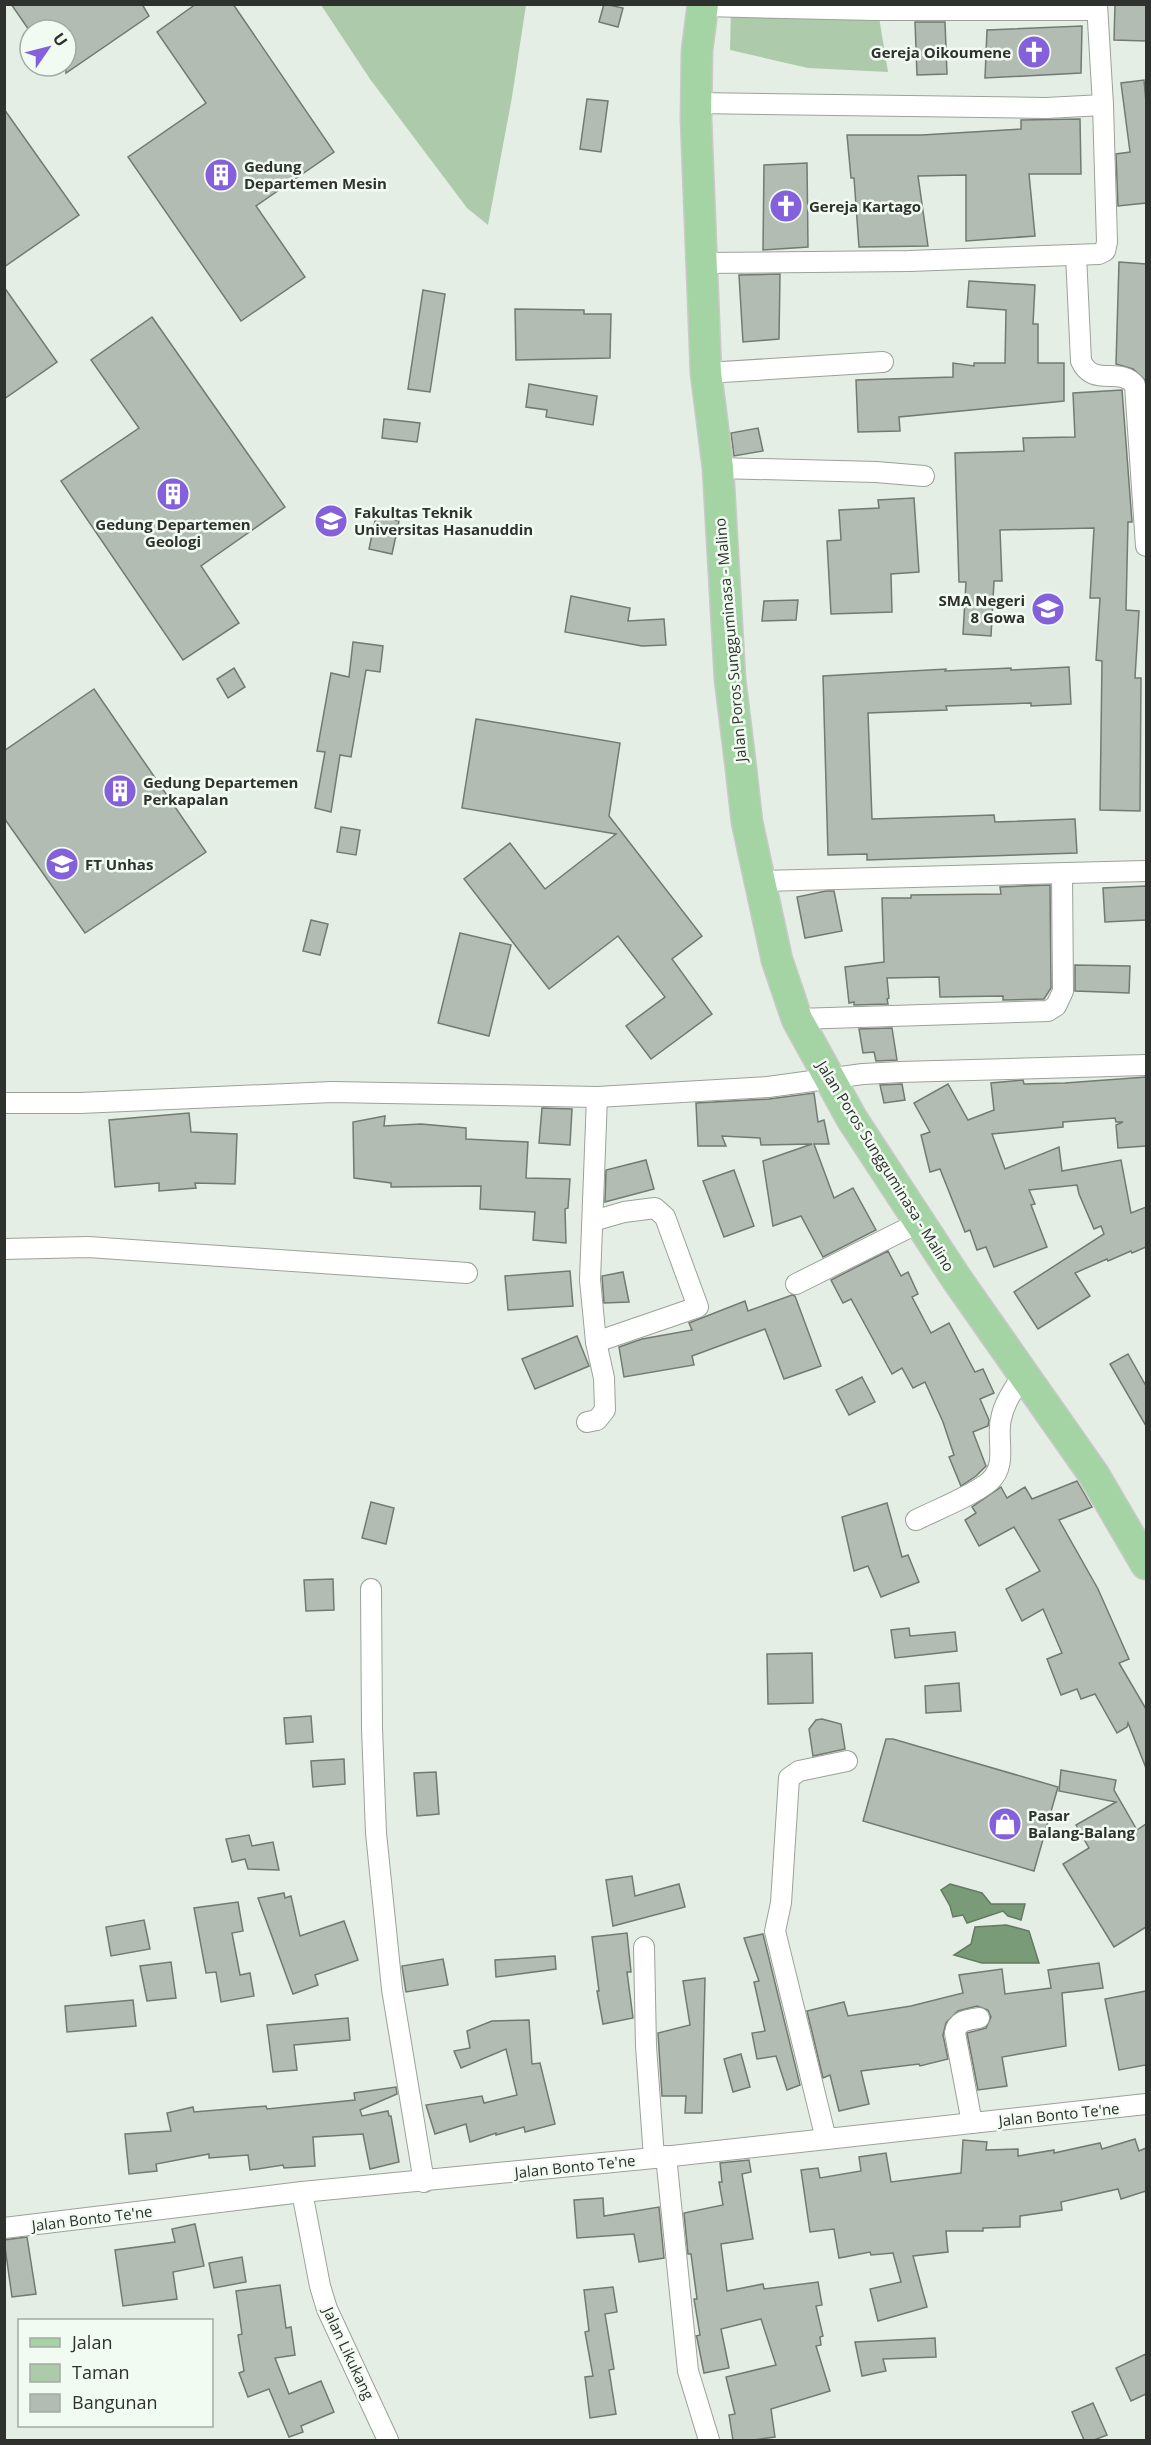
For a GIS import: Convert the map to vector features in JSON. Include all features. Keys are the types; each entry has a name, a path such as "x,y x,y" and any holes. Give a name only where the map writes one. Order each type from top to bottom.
{"main road":[{"name":"Jalan Poros Sungguminasa - Malino","path":"703,5 697,51 696,103 706,373 718,468 730,679 747,822 777,960 797,1019 829,1080 956,1278 1094,1475 1146,1564"}],"street":[{"path":"702,263 840,262 1099,254 1105,251 1107,242 1103,105 1097,7 874,10 703,5"},
{"path":"696,103 1046,108 1103,105"},
{"path":"1076,255 1081,361 1085,370 1092,375 1125,377 1135,385 1146,546"},
{"path":"706,373 883,362"},
{"path":"718,468 876,472 924,476"},
{"path":"759,881 1146,871"},
{"path":"797,1019 1048,1011 1056,1006 1064,991 1062,874"},
{"path":"4,1103 91,1103 332,1092 597,1097 768,1087 863,1074 1146,1065"},
{"path":"587,1422 597,1420 606,1410 604,1378 596,1342 590,1280 597,1097"},
{"path":"593,1221 624,1212 655,1208 665,1217 698,1307 596,1342"},
{"path":"796,1284 920,1222"},
{"path":"4,1249 88,1247 468,1273"},
{"path":"916,1520 982,1487 998,1471 1001,1459 1000,1422 1004,1405 1024,1373"},
{"path":"371,1589 372,1728 376,1833 392,1989 424,2182"},
{"path":"826,2139 775,1931 775,1923 781,1903 789,1778 799,1771 847,1761"},
{"path":"644,1947 646,2046 688,2371 709,2440"},
{"path":"972,2123 956,2027 961,2022 979,2018"},
{"name":"Jalan Bonto Te'ne","path":"4,2228 302,2192 424,2182 1146,2104"},
{"name":"Jalan Likukang","path":"302,2192 327,2309 388,2440"}],"green space":[{"path":"321,5 526,5 512,97 488,225 467,208 370,79"},
{"path":"731,5 877,5 888,72 808,68 730,50"}],"shaded area":[{"path":"950,1884 982,1893 991,1904 1025,1904 1021,1920 1008,1916 1003,1911 967,1923 963,1915 953,1917 941,1890"},
{"path":"1006,1925 1029,1931 1039,1963 982,1963 954,1955 971,1944 975,1927"}],"building":[{"path":"11,4 142,4 149,16 78,65 78,18 21,18"},
{"name":"Gedung Departemen Mesin","path":"196,4 233,4 334,152 256,206 305,277 241,321 128,157 206,103 157,32"},
{"path":"604,4 623,8 618,27 599,22"},
{"path":"1115,4 1146,4 1146,41 1114,40"},
{"path":"915,22 945,22 947,74 917,75"},
{"name":"Gereja Oikoumene","path":"1082,26 1081,73 985,78 987,30"},
{"path":"1144,80 1146,203 1118,206 1116,154 1130,152 1121,83"},
{"path":"587,99 608,101 601,152 580,149"},
{"path":"4,109 79,215 4,267"},
{"path":"1080,119 1081,174 1029,174 1035,236 966,241 966,175 918,176 928,246 859,247 854,178 851,178 847,135 922,135 1021,129 1021,120"},
{"name":"Gereja Kartago","path":"807,163 808,247 763,250 764,165"},
{"path":"1119,262 1146,264 1146,381 1133,369 1116,364"},
{"path":"780,274 779,339 743,342 739,275"},
{"path":"969,281 1035,285 1033,324 1038,324 1038,363 1064,363 1064,401 899,417 900,431 858,432 856,380 953,377 953,363 974,366 974,363 1005,363 1006,310 967,307"},
{"path":"4,287 57,362 4,399"},
{"path":"423,290 445,294 430,392 408,389"},
{"path":"515,309 584,310 584,314 611,314 610,358 516,360"},
{"name":"Gedung Departemen Geologi","path":"152,317 285,507 201,566 239,623 183,660 61,481 139,428 91,360"},
{"path":"529,384 597,396 593,425 546,417 547,410 526,407"},
{"path":"1122,390 1132,522 1128,522 1126,610 1139,611 1135,678 1141,678 1140,811 1100,810 1102,661 1096,660 1100,598 1090,598 1094,528 1000,530 1002,581 994,581 991,636 963,634 966,582 959,582 955,453 1024,451 1023,438 1075,437 1073,393"},
{"path":"384,419 420,423 417,442 382,438"},
{"path":"758,428 763,451 734,456 731,433"},
{"path":"914,498 919,572 891,574 892,612 831,614 827,541 841,540 839,510 879,508 878,500"},
{"path":"376,516 399,521 392,554 369,549"},
{"path":"571,596 630,608 628,621 664,619 666,645 642,646 565,632"},
{"path":"798,600 796,620 762,621 764,601"},
{"path":"353,642 383,646 380,672 366,670 351,757 340,755 331,812 315,808 325,752 317,751 331,673 349,677"},
{"path":"1069,667 1071,704 946,706 947,710 868,713 872,819 994,815 995,822 1075,819 1077,853 867,860 867,854 828,855 823,676 946,669 945,671"},
{"path":"234,668 245,687 228,698 217,679"},
{"path":"94,689 206,852 85,933 4,818 4,751"},
{"path":"476,719 620,743 609,816 702,936 672,959 712,1014 651,1059 626,1026 665,997 618,936 549,989 464,879 510,843 545,889 616,834 462,808"},
{"path":"341,827 360,830 356,855 337,852"},
{"path":"1050,885 1051,988 1044,999 1003,1000 1003,996 940,997 939,977 887,978 888,1004 854,1005 854,1002 849,1003 845,967 884,962 882,898 911,898 911,895 1001,894 1000,887"},
{"path":"1146,886 1146,920 1105,922 1103,888"},
{"path":"834,891 842,931 805,938 797,897"},
{"path":"311,920 328,924 320,955 303,951"},
{"path":"460,933 511,945 489,1036 438,1023"},
{"path":"1075,965 1130,966 1129,993 1075,991"},
{"path":"892,1028 897,1060 876,1061 874,1052 863,1053 859,1029"},
{"path":"1146,1077 1146,1146 1118,1148 1116,1125 1123,1122 1116,1122 1115,1118 1063,1122 1063,1127 992,1134 1005,1169 1059,1147 1062,1171 1121,1160 1131,1213 1146,1207 1146,1247 1108,1261 1107,1259 1075,1273 1090,1296 1038,1329 1014,1292 1104,1234 1101,1226 1094,1229 1077,1185 1029,1190 1035,1204 1031,1205 1047,1247 994,1267 986,1247 977,1250 970,1230 965,1232 940,1169 930,1172 921,1135 930,1132 914,1103 948,1084 968,1120 994,1110 991,1083 1023,1080 1024,1084 1065,1083"},
{"path":"902,1084 905,1100 884,1103 880,1085"},
{"path":"814,1093 818,1122 824,1120 829,1144 814,1144 834,1198 853,1188 876,1230 823,1257 801,1216 773,1226 763,1161 812,1144 761,1145 760,1138 722,1136 726,1146 698,1146 696,1103 769,1099"},
{"path":"542,1108 572,1109 570,1145 539,1143"},
{"path":"189,1113 191,1132 237,1134 235,1184 195,1183 196,1188 159,1191 159,1183 115,1187 109,1120"},
{"path":"385,1116 384,1126 421,1124 466,1128 466,1139 528,1142 526,1178 570,1179 568,1208 565,1209 566,1243 533,1240 535,1212 480,1209 481,1186 391,1187 391,1183 354,1178 353,1122"},
{"path":"646,1160 654,1189 605,1202 606,1170"},
{"path":"734,1170 754,1226 724,1237 703,1181"},
{"path":"888,1251 901,1276 908,1272 918,1294 912,1297 931,1333 949,1323 975,1372 983,1369 994,1393 980,1399 989,1420 988,1426 973,1432 986,1466 961,1486 949,1457 954,1455 943,1422 925,1382 913,1388 902,1368 892,1374 851,1299 843,1303 831,1280"},
{"path":"570,1271 573,1306 508,1310 505,1276"},
{"path":"623,1272 629,1302 604,1303 602,1276"},
{"path":"792,1295 795,1296 821,1366 784,1379 765,1329 692,1356 694,1365 624,1377 619,1347 642,1339 692,1330 689,1323 745,1301 748,1311"},
{"path":"577,1336 589,1366 535,1389 522,1359"},
{"path":"1128,1354 1146,1386 1146,1426 1110,1364"},
{"path":"862,1377 875,1402 849,1415 836,1390"},
{"path":"1077,1481 1092,1507 1059,1520 1098,1589 1129,1659 1119,1663 1146,1709 1146,1768 1128,1723 1127,1727 1117,1733 1095,1694 1081,1699 1077,1689 1061,1695 1047,1659 1062,1653 1043,1609 1022,1621 1006,1589 1040,1571 1014,1527 979,1546 965,1520 976,1513 972,1507 1001,1487 1007,1498 1025,1487 1032,1499"},
{"path":"371,1502 394,1508 386,1544 362,1538"},
{"path":"887,1503 902,1557 908,1555 919,1582 881,1597 868,1566 854,1571 842,1517"},
{"path":"333,1579 334,1610 306,1611 304,1580"},
{"path":"909,1628 910,1636 955,1632 957,1651 895,1658 891,1630"},
{"path":"812,1653 813,1703 768,1704 767,1654"},
{"path":"959,1683 961,1711 926,1713 925,1686"},
{"path":"311,1716 313,1742 286,1744 284,1718"},
{"path":"822,1719 841,1724 845,1749 813,1756 809,1729 816,1720"},
{"path":"886,1739 893,1739 1058,1787 1034,1871 863,1821"},
{"path":"344,1759 345,1784 313,1787 311,1761"},
{"path":"1061,1770 1116,1780 1114,1790 1137,1830 1146,1824 1146,1927 1114,1947 1063,1864 1089,1848 1076,1825 1116,1802 1059,1791"},
{"path":"436,1772 439,1814 417,1816 414,1773"},
{"path":"249,1835 252,1846 273,1842 279,1870 248,1869 245,1859 232,1862 226,1839"},
{"path":"632,1876 635,1896 679,1884 685,1907 613,1926 606,1880"},
{"path":"284,1893 285,1898 291,1896 300,1936 344,1921 358,1960 315,1975 318,1985 293,1994 258,1898"},
{"path":"238,1902 243,1931 232,1933 240,1975 250,1973 254,1996 221,2002 216,1972 206,1973 194,1908"},
{"path":"144,1920 150,1949 111,1956 106,1927"},
{"path":"627,1933 631,1972 627,1972 633,2018 603,2024 597,1991 599,1991 592,1937"},
{"path":"763,1934 800,2085 787,2090 776,2056 757,2059 752,2033 765,2031 754,1982 759,1981 744,1938"},
{"path":"555,1956 556,1969 496,1977 495,1960"},
{"path":"443,1959 448,1985 406,1992 402,1966"},
{"path":"171,1962 176,1998 147,2001 140,1966"},
{"path":"1099,1963 1103,1988 1062,1993 1066,2046 1002,2057 1007,2086 978,2090 967,2033 986,2028 991,2017 988,2010 977,2006 958,2011 946,2023 943,2035 948,2059 920,2066 919,2064 861,2071 869,2104 839,2111 830,2075 823,2078 807,2011 844,2002 848,2016 911,2006 963,1993 959,1975 1002,1969 1005,1994 1051,1988 1048,1970"},
{"path":"705,1978 702,2113 685,2113 686,2096 662,2096 658,2033 690,2025 683,1981"},
{"path":"1146,1991 1146,2065 1119,2070 1105,1999"},
{"path":"133,2000 136,2026 67,2032 65,2006"},
{"path":"348,2018 350,2040 294,2045 297,2070 273,2072 267,2025"},
{"path":"529,2020 532,2064 540,2063 555,2124 525,2132 524,2127 470,2142 466,2124 435,2134 426,2105 482,2096 484,2103 517,2095 506,2049 461,2068 454,2051 470,2048 467,2031 492,2021"},
{"path":"741,2054 750,2087 733,2092 724,2059"},
{"path":"396,2087 397,2094 360,2110 362,2116 388,2111 391,2116 399,2162 370,2169 363,2134 313,2137 315,2166 284,2168 283,2165 250,2170 248,2155 209,2158 209,2154 156,2164 157,2171 129,2174 125,2134 171,2131 167,2113 193,2107 194,2112 266,2106 267,2109 355,2100 354,2093"},
{"path":"1135,2139 1139,2151 1146,2148 1146,2191 1121,2199 1118,2189 1061,2202 1062,2210 1020,2216 1020,2227 983,2228 983,2231 946,2231 948,2252 913,2256 927,2307 878,2321 870,2289 901,2282 893,2253 871,2255 870,2252 839,2258 834,2229 810,2232 801,2170 818,2168 820,2178 861,2171 859,2157 886,2153 891,2182 961,2173 963,2140 987,2142 986,2150 1018,2149 1018,2156 1054,2150 1054,2153 1100,2143 1102,2149"},
{"path":"749,2160 751,2172 742,2174 753,2239 721,2244 727,2291 763,2284 764,2289 818,2282 822,2305 816,2306 823,2336 820,2337 821,2345 816,2346 830,2391 771,2409 775,2437 733,2440 729,2415 735,2414 726,2377 776,2365 761,2319 721,2329 729,2368 704,2373 696,2336 700,2335 694,2299 697,2299 691,2254 688,2254 684,2213 723,2205 719,2182 722,2182 720,2163"},
{"path":"603,2198 604,2216 659,2207 664,2258 639,2262 634,2234 577,2238 574,2200"},
{"path":"195,2224 204,2266 173,2272 177,2299 123,2306 115,2250 175,2242 172,2229"},
{"path":"27,2237 36,2294 12,2297 4,2240"},
{"path":"242,2257 246,2282 214,2288 209,2263"},
{"path":"280,2285 286,2328 291,2327 295,2355 275,2358 289,2394 321,2381 334,2412 301,2426 303,2432 289,2437 269,2389 248,2397 239,2373 244,2371 238,2335 242,2334 236,2291"},
{"path":"613,2287 617,2312 605,2314 614,2369 609,2370 616,2414 590,2418 585,2377 593,2376 585,2332 589,2331 584,2290"},
{"path":"935,2338 936,2357 883,2359 886,2371 862,2376 855,2342"},
{"path":"1146,2354 1146,2394 1131,2401 1116,2368"},
{"path":"1093,2403 1107,2435 1094,2440 1084,2440 1072,2412"}],"place":[{"name":"Gereja Oikoumene","path":"1034,52"},
{"name":"Gedung Departemen Mesin","path":"221,175"},
{"name":"Gereja Kartago","path":"786,206"},
{"name":"Gedung Departemen Geologi","path":"173,494"},
{"name":"Fakultas Teknik Universitas Hasanuddin","path":"331,521"},
{"name":"SMA Negeri 8 Gowa","path":"1048,609"},
{"name":"Gedung Departemen Perkapalan","path":"120,791"},
{"name":"FT Unhas","path":"62,864"},
{"name":"Pasar Balang-Balang","path":"1005,1824"}]}
